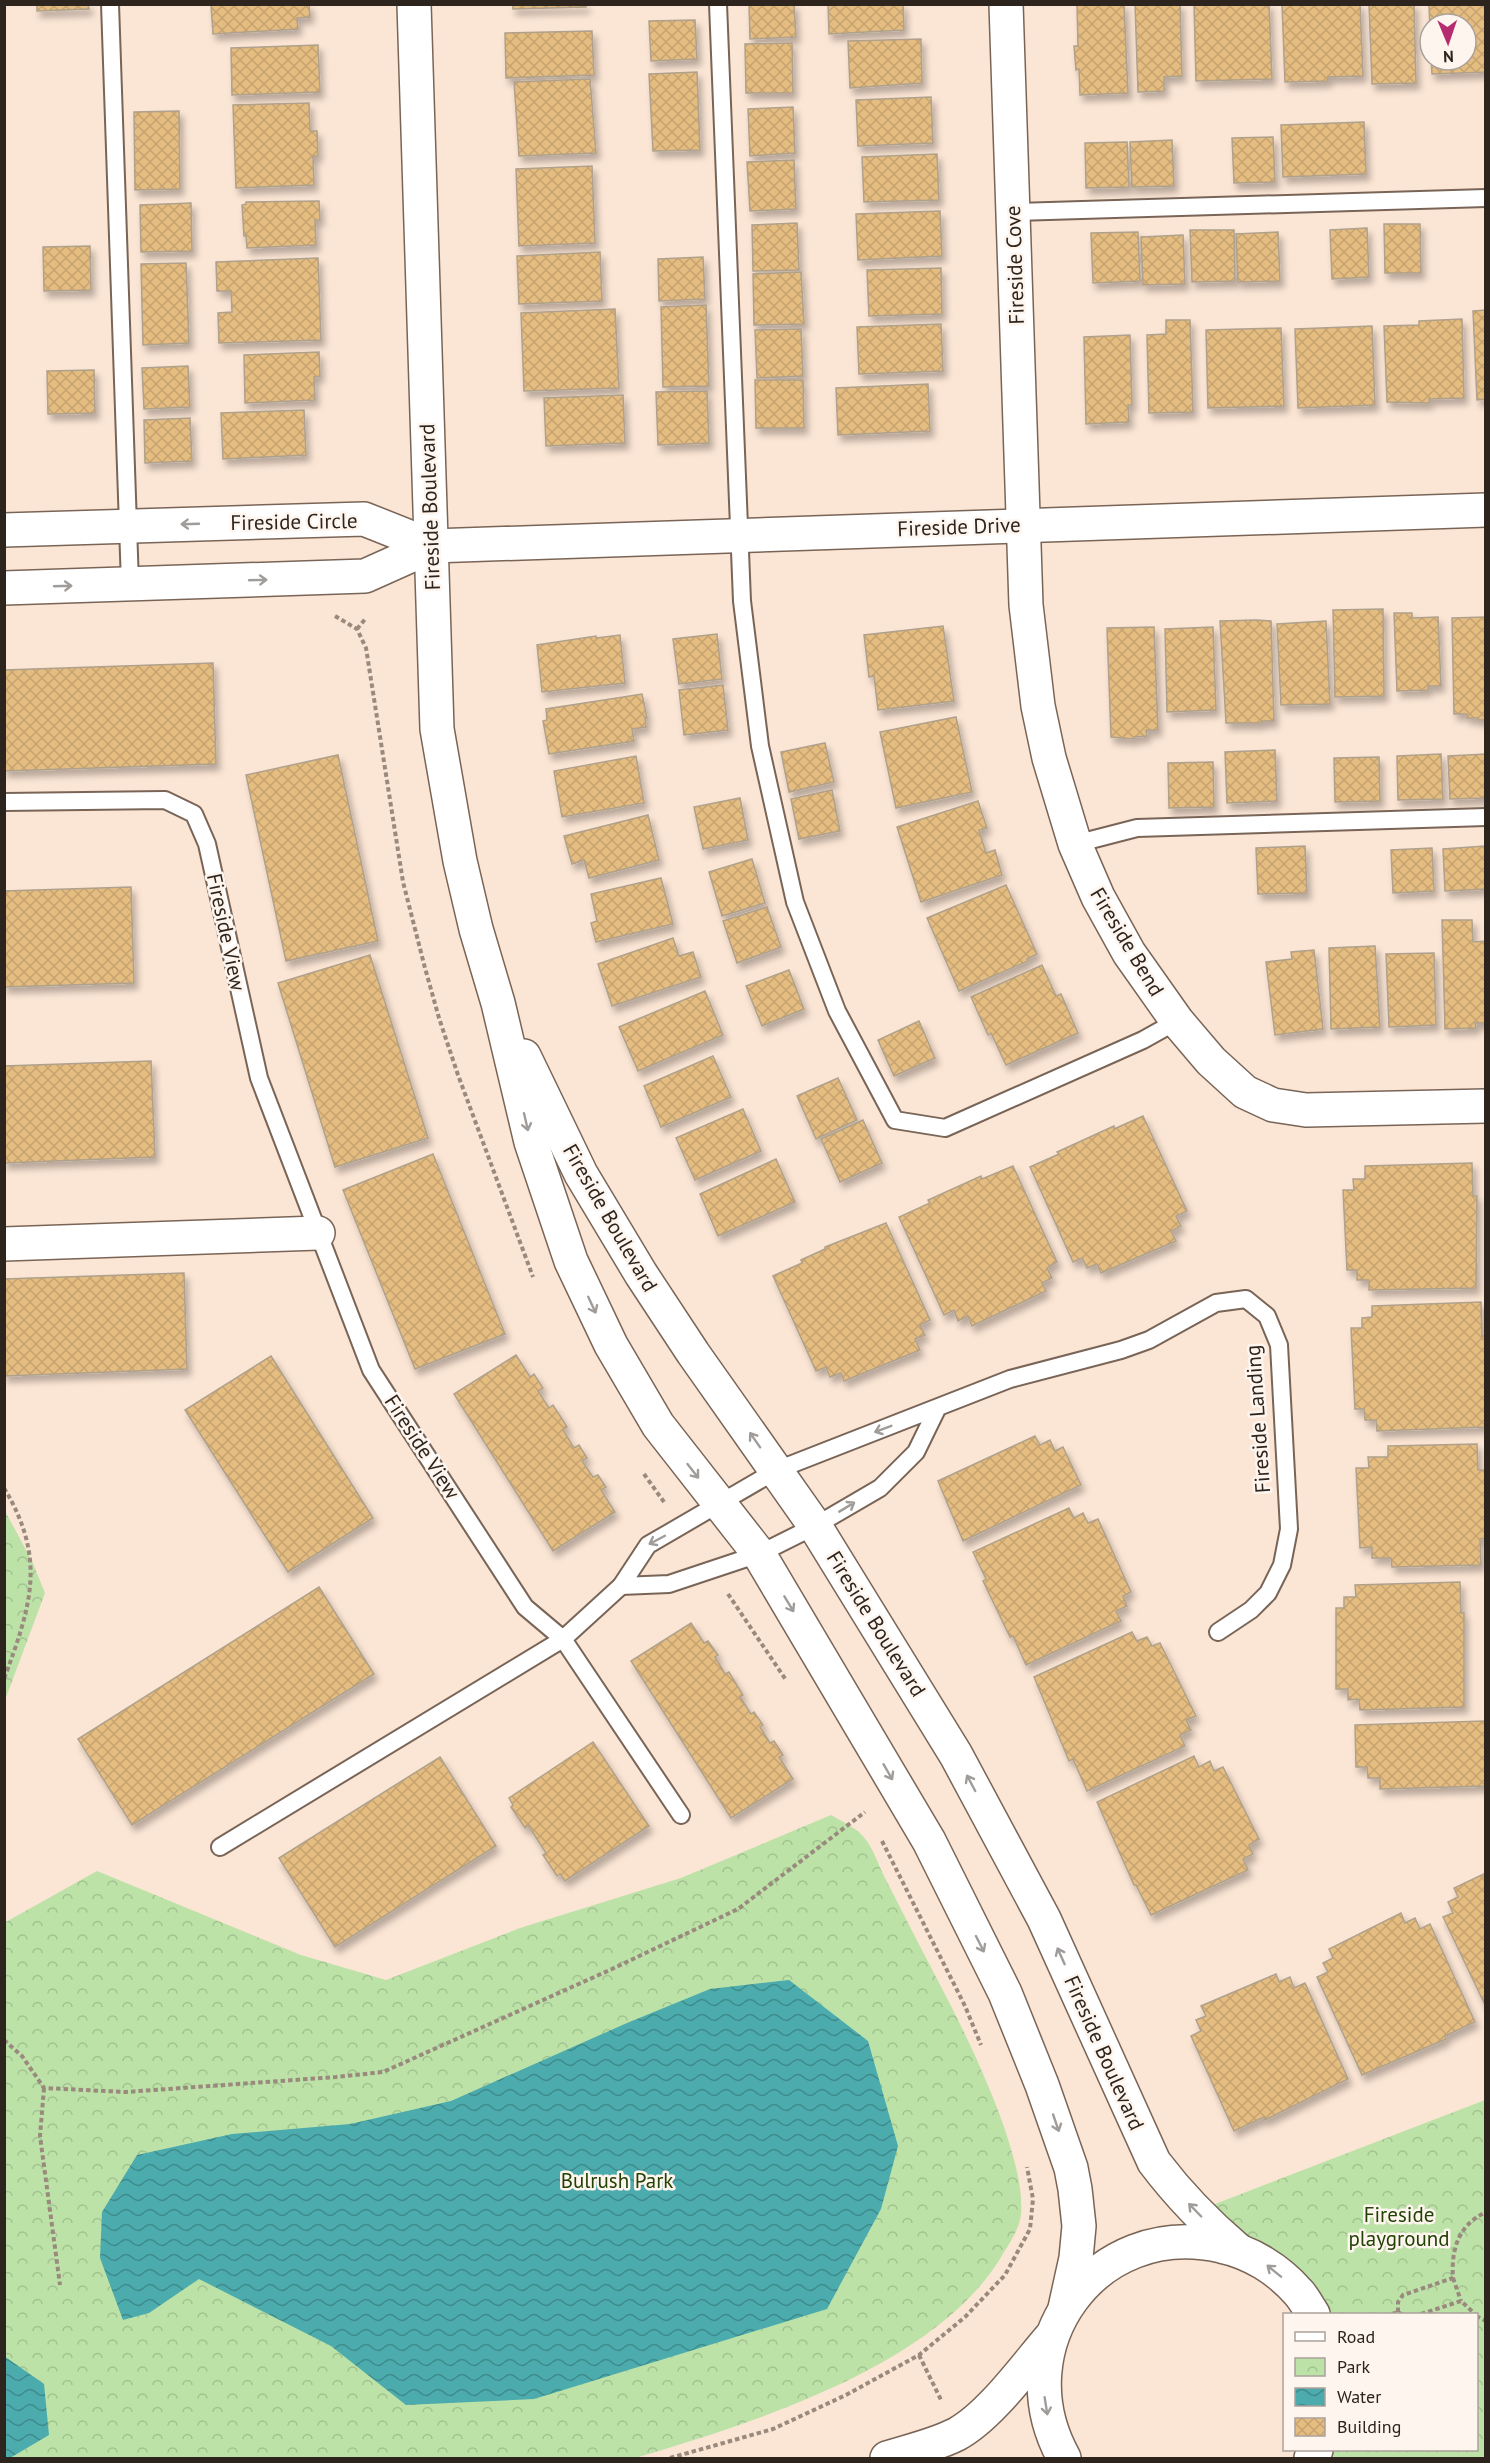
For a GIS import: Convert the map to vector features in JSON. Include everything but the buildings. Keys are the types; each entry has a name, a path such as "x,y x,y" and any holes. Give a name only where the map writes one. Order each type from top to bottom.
{"street":[{"name":"Fireside Boulevard","path":"414,4 437,729 460,861 476,929 498,1004 531,1142 572,1261 610,1344 658,1425 723,1503 759,1554 929,1840 1005,1993 1042,2085 1071,2168 1079,2226 1076,2258 1065,2307"},
{"name":"Fireside Cove","path":"1006,4 1023,525"},
{"name":"Fireside Drive","path":"432,546 1485,510"},
{"name":"Fireside Circle","path":"4,530 364,519 432,546"},
{"name":"Fireside Bend","path":"1023,525 1026,605 1038,706 1051,768 1075,844 1098,897 1129,953 1176,1021 1211,1061 1245,1092 1273,1105 1306,1110 1485,1106"},
{"path":"4,588 365,576 432,546"},
{"name":"Fireside Boulevard","path":"498,1004 582,1174 629,1254 693,1353 815,1527 956,1755 1039,1909 1154,2162 1179,2195 1207,2224 1238,2250"},
{"path":"4,1244 318,1233"},
{"path":"1064,2458 1054,2440 1044,2407 1043,2372 1051,2338 1065,2307 1086,2282 1112,2262 1142,2248 1174,2241 1206,2242 1238,2250 1271,2267 1298,2292 1312,2313"},
{"path":"887,2458 956,2434 974,2422 1007,2389 1051,2338"}],"lane":[{"path":"110,4 130,584"},
{"path":"718,4 742,602 760,746 795,902 837,1011 895,1120 945,1128 1143,1040 1176,1021"},
{"path":"1014,212 1485,198"},
{"name":"Fireside View","path":"4,802 165,800 194,814 207,844 259,1078 370,1370 525,1607 563,1638 681,1815"},
{"path":"1075,844 1137,828 1485,817"},
{"name":"Fireside Landing","path":"723,1503 777,1470 1010,1379 1121,1350 1149,1340 1215,1303 1246,1299 1267,1316 1279,1345 1289,1529 1282,1565 1268,1593 1251,1610 1218,1632"},
{"path":"621,1586 669,1584 759,1554 815,1527 880,1488 916,1452 937,1409"},
{"path":"220,1846 563,1638 621,1586 648,1545 723,1503"}],"path":[{"path":"329,615 336,616 357,629 366,648 403,882 439,1018 534,1279"},
{"path":"357,629 366,618"},
{"path":"639,1466 682,1526"},
{"path":"4,1488 20,1513 32,1561 28,1606 4,1679"},
{"path":"712,1569 786,1681"},
{"path":"861,1803 870,1821"},
{"path":"44,2088 126,2092 383,2072 612,1969 738,1909 865,1812"},
{"path":"880,1839 965,2006 983,2049"},
{"path":"4,2040 22,2056 44,2088 40,2136 60,2285"},
{"path":"670,2458 773,2428 846,2395 919,2355 965,2317 1005,2275 1030,2229 1033,2199 1026,2163"},
{"path":"1474,2313 1461,2301 1454,2278 1452,2257 1457,2241 1467,2226 1485,2212"},
{"path":"1399,2313 1398,2302 1403,2295 1454,2278"},
{"path":"1424,2313 1461,2301"},
{"path":"919,2355 944,2406"}],"green space":[{"path":"5,1511 32,1561 45,1593 5,1700"},
{"name":"Bulrush Park","path":"831,1815 859,1832 872,1849 985,2078 1016,2165 1021,2214 1015,2234 975,2292 936,2327 890,2358 840,2384 733,2427 635,2458 5,2458 4,1923 97,1871 301,1955 386,1980 520,1928 681,1878"},
{"name":"Fireside playground","path":"1485,2100 1485,2458 1311,2458 1315,2451 1478,2451 1478,2313 1312,2313 1197,2211"}],"water":[{"path":"789,1980 868,2041 898,2146 881,2209 827,2309 534,2399 406,2405 331,2346 199,2279 149,2313 123,2320 100,2258 102,2212 137,2155 232,2134 350,2124 451,2101 710,1989"},
{"path":"4,2356 44,2384 49,2435 10,2458 5,2458"}]}
